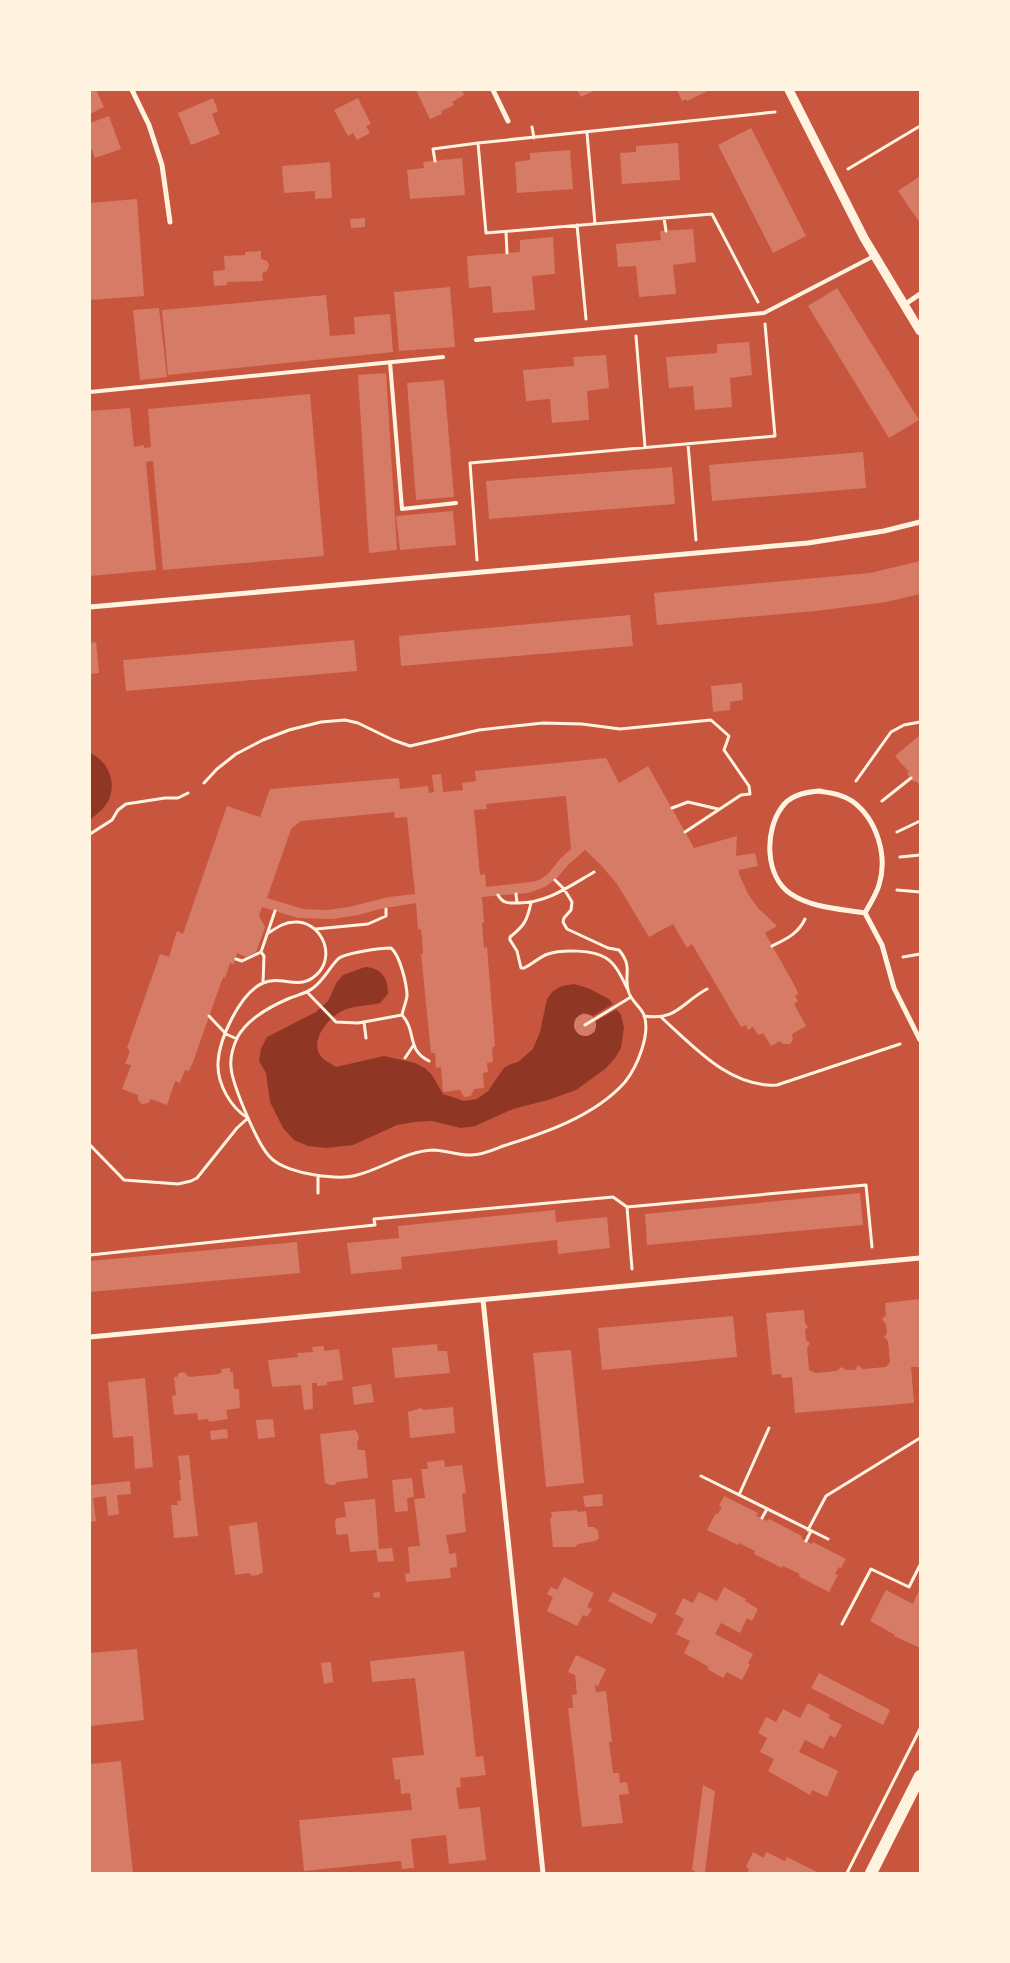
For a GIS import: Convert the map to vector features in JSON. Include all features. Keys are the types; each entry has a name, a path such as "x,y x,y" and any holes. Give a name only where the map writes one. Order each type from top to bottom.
{"main road":[{"path":"870,1873 920,1776"}],"street":[{"path":"132,90 149,125 162,165 170,222"},
{"path":"493,90 508,121"},
{"path":"789,90 874,256 920,331"},
{"path":"904,305 920,294"},
{"path":"90,607 808,543 884,531 920,522"},
{"path":"818,791 840,795 851,800 869,820 880,844 882,872 879,887 865,913 828,907 798,898 790,893 776,877 770,850 772,833 775,820 782,807 791,798 805,792 818,791"},
{"path":"865,913 882,945 894,988 920,1040"},
{"path":"90,1337 920,1258"},
{"path":"483,1300 543,1873"}],"lane":[{"path":"476,340 764,313 874,256"},
{"path":"90,392 443,357"},
{"path":"390,362 402,509 456,503"}],"path":[{"path":"435,161 433,149 775,112"},
{"path":"848,169 920,126"},
{"path":"532,127 534,138"},
{"path":"587,133 595,224"},
{"path":"477,560 470,463 775,436 764,313 712,214 486,233 478,144"},
{"path":"664,218 666,231"},
{"path":"578,225 586,330"},
{"path":"506,232 507,253"},
{"path":"635,325 645,448"},
{"path":"688,444 696,541"},
{"path":"204,783 217,769 236,754 263,740 289,730 321,722 345,720 358,723 410,746 478,730 543,723 582,724 620,729 711,720 729,736 724,750 749,786 750,794 741,795 685,832"},
{"path":"856,781 891,732 904,724 920,722"},
{"path":"882,801 910,778"},
{"path":"90,834 112,820 118,810 126,804 178,798 188,793"},
{"path":"672,808 688,802 718,809"},
{"path":"897,832 920,821"},
{"path":"900,857 920,855"},
{"path":"498,895 501,900 507,903 531,903 547,898 594,872"},
{"path":"555,880 564,889 572,902 573,907 564,918 565,926 567,929 608,948 619,950 626,961 629,971 628,990"},
{"path":"897,890 920,892"},
{"path":"516,894 517,903"},
{"path":"402,1015 407,993 400,962 395,951 391,948 353,952 341,956 322,980 308,992 278,1003 262,1013 247,1026 237,1039 231,1056 232,1077 248,1118 264,1150 275,1161 318,1176 337,1177 358,1175 425,1151 434,1150 461,1155 481,1154 521,1141 568,1121 596,1107 616,1093 630,1076 640,1057 644,1043 644,1016 631,997 622,977 606,958 593,954 557,952 521,968 517,951 510,937 522,928 527,921 531,903"},
{"path":"268,934 282,924 293,922 302,922 316,929 368,924 386,916 386,908"},
{"path":"236,959 242,961 261,952 275,911"},
{"path":"772,946 793,935 800,928 805,918"},
{"path":"248,1118 239,1112 233,1104 224,1090 219,1075 218,1063 226,1034 243,1000 263,983 272,981 294,984 314,977 324,964 326,951 316,929"},
{"path":"261,952 264,956 263,983"},
{"path":"903,957 920,954"},
{"path":"644,1016 662,1018 674,1013 706,988"},
{"path":"308,992 336,1022 364,1022 402,1015"},
{"path":"585,1024 631,997"},
{"path":"402,1015 409,1024 413,1046 421,1058 429,1061"},
{"path":"209,1016 226,1034 237,1039"},
{"path":"662,1018 718,1067 743,1079 768,1086 777,1086 900,1044"},
{"path":"364,1022 366,1038"},
{"path":"405,1058 413,1046"},
{"path":"90,1145 124,1180 178,1184 197,1178 232,1133 248,1118"},
{"path":"318,1176 318,1192"},
{"path":"90,1255 375,1226 374,1219 613,1197 627,1207 866,1184 872,1247"},
{"path":"627,1207 632,1269"},
{"path":"740,1496 769,1428"},
{"path":"806,1541 809,1530 826,1496 920,1438"},
{"path":"701,1476 828,1539"},
{"path":"762,1518 767,1509"},
{"path":"842,1624 871,1569 909,1587 920,1565"},
{"path":"847,1873 920,1729"}],"shaded area":[{"path":"90,753 97,757 107,768 110,774 112,789 105,806 90,820"},
{"path":"365,967 376,969 383,975 387,983 388,994 380,1003 342,1011 326,1024 319,1036 318,1049 323,1058 336,1067 384,1056 415,1063 425,1068 432,1075 443,1094 464,1101 477,1099 488,1091 504,1068 518,1062 533,1049 540,1032 547,999 553,991 562,986 574,984 588,988 609,999 621,1015 624,1027 621,1048 605,1069 576,1090 513,1109 475,1126 461,1128 432,1121 415,1122 397,1125 353,1145 326,1148 308,1146 294,1140 283,1128 270,1102 266,1073 259,1061 261,1049 267,1037 316,1012 328,1001 337,982 343,975"}],"pier":[{"path":"616,1002 619,1008 596,1021 595,1032 587,1036 579,1034 574,1027 576,1018 583,1013 593,1016"}],"building":[{"path":"90,90 96,90 104,107 90,114"},
{"path":"416,90 462,90 464,95 452,102 454,105 441,111 442,114 430,119"},
{"path":"577,90 595,90 581,97"},
{"path":"677,90 710,90 687,101 686,99 682,101"},
{"path":"213,98 218,111 212,114 220,134 191,145 178,113"},
{"path":"358,98 371,124 366,126 370,133 357,140 353,133 348,136 334,110"},
{"path":"109,116 121,149 95,158 90,145 90,123"},
{"path":"751,128 806,236 773,253 718,145"},
{"path":"678,143 680,180 622,184 620,153 636,152 636,146"},
{"path":"570,150 573,189 517,193 515,162 530,160 530,153"},
{"path":"462,158 465,195 410,199 407,170 424,168 423,162"},
{"path":"330,162 332,198 315,199 315,191 284,193 282,166"},
{"path":"920,176 920,223 898,191"},
{"path":"137,199 144,296 90,300 90,203"},
{"path":"365,218 365,227 351,228 350,219"},
{"path":"693,229 696,262 673,265 676,294 639,297 636,266 618,267 616,244 661,240 660,231"},
{"path":"553,237 555,274 532,276 535,310 493,313 491,286 469,288 467,256 520,252 520,240"},
{"path":"261,251 261,259 267,261 269,265 267,271 262,273 263,281 227,282 227,285 214,286 213,271 225,270 224,256 245,255 245,252"},
{"path":"450,287 455,347 399,351 394,292"},
{"path":"837,288 919,420 889,438 808,306"},
{"path":"326,295 330,336 355,334 354,317 390,314 393,352 168,375 162,310"},
{"path":"159,308 167,377 140,380 133,310"},
{"path":"749,342 752,375 730,378 732,407 695,410 693,386 669,388 666,357 717,353 717,344"},
{"path":"606,355 609,388 587,391 589,420 552,423 550,399 526,401 523,370 574,366 573,357"},
{"path":"386,373 397,550 369,553 358,375"},
{"path":"444,380 454,497 416,500 407,383"},
{"path":"310,394 324,556 163,570 153,461 146,462 156,570 90,576 90,411 130,408 134,447 144,445 144,448 151,447 148,409"},
{"path":"863,452 866,488 712,501 709,465"},
{"path":"672,467 675,504 489,519 486,481"},
{"path":"453,511 456,545 400,550 396,516"},
{"path":"920,561 920,594 886,602 816,611 657,625 654,593 870,573"},
{"path":"630,615 633,646 401,666 399,636"},
{"path":"354,640 357,671 126,691 123,660"},
{"path":"96,642 99,673 90,674 90,643"},
{"path":"742,683 743,700 730,702 730,710 713,712 711,686"},
{"path":"920,735 920,785 916,781 914,782 907,774 909,772 895,756"},
{"path":"606,758 619,783 648,766 694,848 737,836 736,856 755,853 758,866 739,870 739,874 748,894 758,908 777,926 765,933 796,988 798,994 795,996 798,1001 794,1004 806,1026 792,1034 793,1040 790,1044 783,1044 780,1041 771,1046 763,1033 758,1035 753,1027 748,1030 746,1025 741,1027 692,944 687,948 673,924 649,937 617,884 585,850 557,878 545,887 528,893 482,897 484,948 487,947 495,1046 492,1048 493,1062 487,1063 488,1072 483,1073 484,1088 474,1089 471,1096 464,1097 460,1090 443,1092 441,1067 436,1068 435,1053 431,1053 421,954 423,954 421,929 418,930 416,903 332,919 298,918 262,907 259,916 265,927 256,952 246,957 237,953 234,964 230,963 225,978 223,977 193,1062 189,1071 185,1070 180,1083 175,1081 167,1105 151,1099 148,1103 142,1104 138,1100 138,1095 122,1089 131,1065 125,1064 130,1051 127,1048 160,954 169,957 177,931 183,934 227,806 260,817 270,789 399,778 400,789 428,786 429,793 434,792 432,775 441,774 443,792 463,790 462,783 476,781 475,771","holes":["566,796 571,849 548,874 539,880 486,887 485,874 480,875 474,810 487,809 486,804","394,812 395,818 407,817 415,894 389,897 349,907 327,910 303,909 267,898 291,829 301,821"]},
{"path":"585,1014 593,1017 596,1025 593,1033 585,1036 577,1033 574,1025 577,1017"},
{"path":"860,1193 863,1225 647,1245 645,1214"},
{"path":"555,1210 556,1222 607,1217 610,1248 558,1254 557,1240 401,1257 402,1269 351,1274 347,1243 399,1238 398,1226"},
{"path":"297,1242 300,1273 90,1292 90,1261"},
{"path":"920,1299 920,1367 911,1367 914,1403 795,1413 792,1377 782,1378 781,1374 772,1375 766,1313 804,1310 805,1323 808,1327 805,1330 806,1340 810,1343 807,1348 809,1370 815,1373 837,1371 841,1367 846,1370 855,1370 858,1365 863,1369 886,1367 890,1362 888,1341 884,1337 887,1333 886,1324 882,1319 886,1315 885,1303"},
{"path":"733,1316 737,1357 602,1370 598,1328"},
{"path":"437,1344 438,1351 447,1351 450,1373 395,1378 392,1348"},
{"path":"324,1346 324,1351 339,1349 343,1380 327,1382 327,1385 317,1386 317,1383 312,1383 313,1409 304,1410 301,1385 272,1387 268,1360 298,1357 297,1353 313,1352 312,1347"},
{"path":"571,1350 584,1483 546,1487 533,1353"},
{"path":"230,1368 230,1372 233,1372 234,1389 239,1389 240,1408 226,1410 228,1419 209,1422 208,1419 198,1420 197,1413 174,1415 172,1396 176,1395 174,1377 184,1372 189,1377 219,1374 222,1372 221,1369"},
{"path":"145,1378 153,1467 135,1469 133,1436 113,1438 108,1382"},
{"path":"371,1384 374,1402 354,1405 352,1387"},
{"path":"453,1407 455,1433 410,1438 408,1412 421,1408 423,1410"},
{"path":"273,1419 275,1437 258,1439 256,1420"},
{"path":"227,1429 228,1438 211,1440 210,1431"},
{"path":"355,1430 359,1439 357,1442 358,1450 365,1450 368,1478 337,1482 335,1485 325,1483 320,1434"},
{"path":"189,1455 198,1536 174,1538 171,1505 178,1505 177,1501 181,1501 178,1456"},
{"path":"444,1460 445,1467 462,1465 466,1493 462,1494 466,1532 446,1535 447,1543 438,1544 448,1543 449,1554 456,1553 457,1567 450,1568 451,1578 406,1582 405,1574 410,1573 408,1547 420,1546 414,1499 425,1498 421,1469 428,1469 427,1462"},
{"path":"412,1478 414,1497 407,1498 408,1511 395,1512 392,1480"},
{"path":"130,1481 131,1494 117,1495 119,1514 108,1516 106,1496 93,1498 96,1521 90,1522 91,1485"},
{"path":"602,1494 603,1506 585,1507 583,1496"},
{"path":"724,1496 758,1513 756,1516 767,1521 769,1519 802,1536 801,1538 806,1541 812,1544 813,1542 846,1559 835,1574 838,1575 829,1592 798,1576 800,1574 783,1566 782,1568 754,1554 755,1551 707,1530 716,1513 718,1514 722,1507 719,1506"},
{"path":"375,1499 379,1549 392,1548 394,1561 378,1562 376,1550 350,1552 348,1534 338,1535 336,1533 335,1521 337,1518 346,1517 344,1502"},
{"path":"577,1510 578,1512 586,1511 588,1527 594,1527 598,1530 599,1538 596,1541 578,1544 575,1547 553,1547 551,1512"},
{"path":"257,1522 263,1572 252,1576 249,1573 235,1575 229,1526"},
{"path":"564,1577 594,1593 587,1607 592,1609 587,1617 583,1615 577,1626 547,1611 553,1597 547,1594 551,1587 557,1590"},
{"path":"724,1587 746,1599 745,1601 758,1609 752,1621 747,1618 740,1633 721,1623 715,1634 753,1654 748,1663 750,1665 742,1680 727,1672 723,1678 707,1669 709,1667 684,1653 690,1641 676,1634 684,1619 675,1614 683,1598 693,1603 699,1592 717,1601"},
{"path":"920,1588 920,1648 894,1636 870,1621 886,1590 913,1604"},
{"path":"380,1592 380,1597 374,1598 373,1593"},
{"path":"613,1592 657,1614 652,1624 608,1601"},
{"path":"137,1649 144,1720 90,1726 90,1653"},
{"path":"464,1651 476,1757 483,1756 486,1775 460,1778 461,1787 456,1788 459,1809 480,1807 486,1860 449,1864 446,1835 411,1839 414,1868 402,1869 401,1861 304,1871 299,1820 412,1810 410,1793 401,1794 400,1779 395,1780 392,1758 424,1755 415,1678 372,1682 370,1661"},
{"path":"576,1655 606,1669 598,1686 595,1685 596,1692 606,1691 612,1742 609,1742 613,1773 619,1773 620,1783 627,1782 629,1794 619,1795 623,1823 582,1827 568,1708 573,1708 572,1695 577,1694 575,1675 568,1672"},
{"path":"331,1662 333,1682 324,1684 321,1663"},
{"path":"819,1673 890,1710 883,1725 811,1688"},
{"path":"808,1703 830,1715 828,1718 842,1725 835,1738 830,1735 823,1749 805,1740 799,1752 838,1771 827,1797 812,1790 810,1795 768,1771 774,1759 760,1752 767,1738 758,1733 766,1717 776,1722 783,1709 800,1718"},
{"path":"121,1761 133,1873 90,1873 90,1764"},
{"path":"703,1785 715,1791 705,1873 698,1873 692,1870"},
{"path":"753,1852 764,1858 766,1852 785,1861 787,1857 817,1872 747,1873 749,1869 746,1867"}]}
